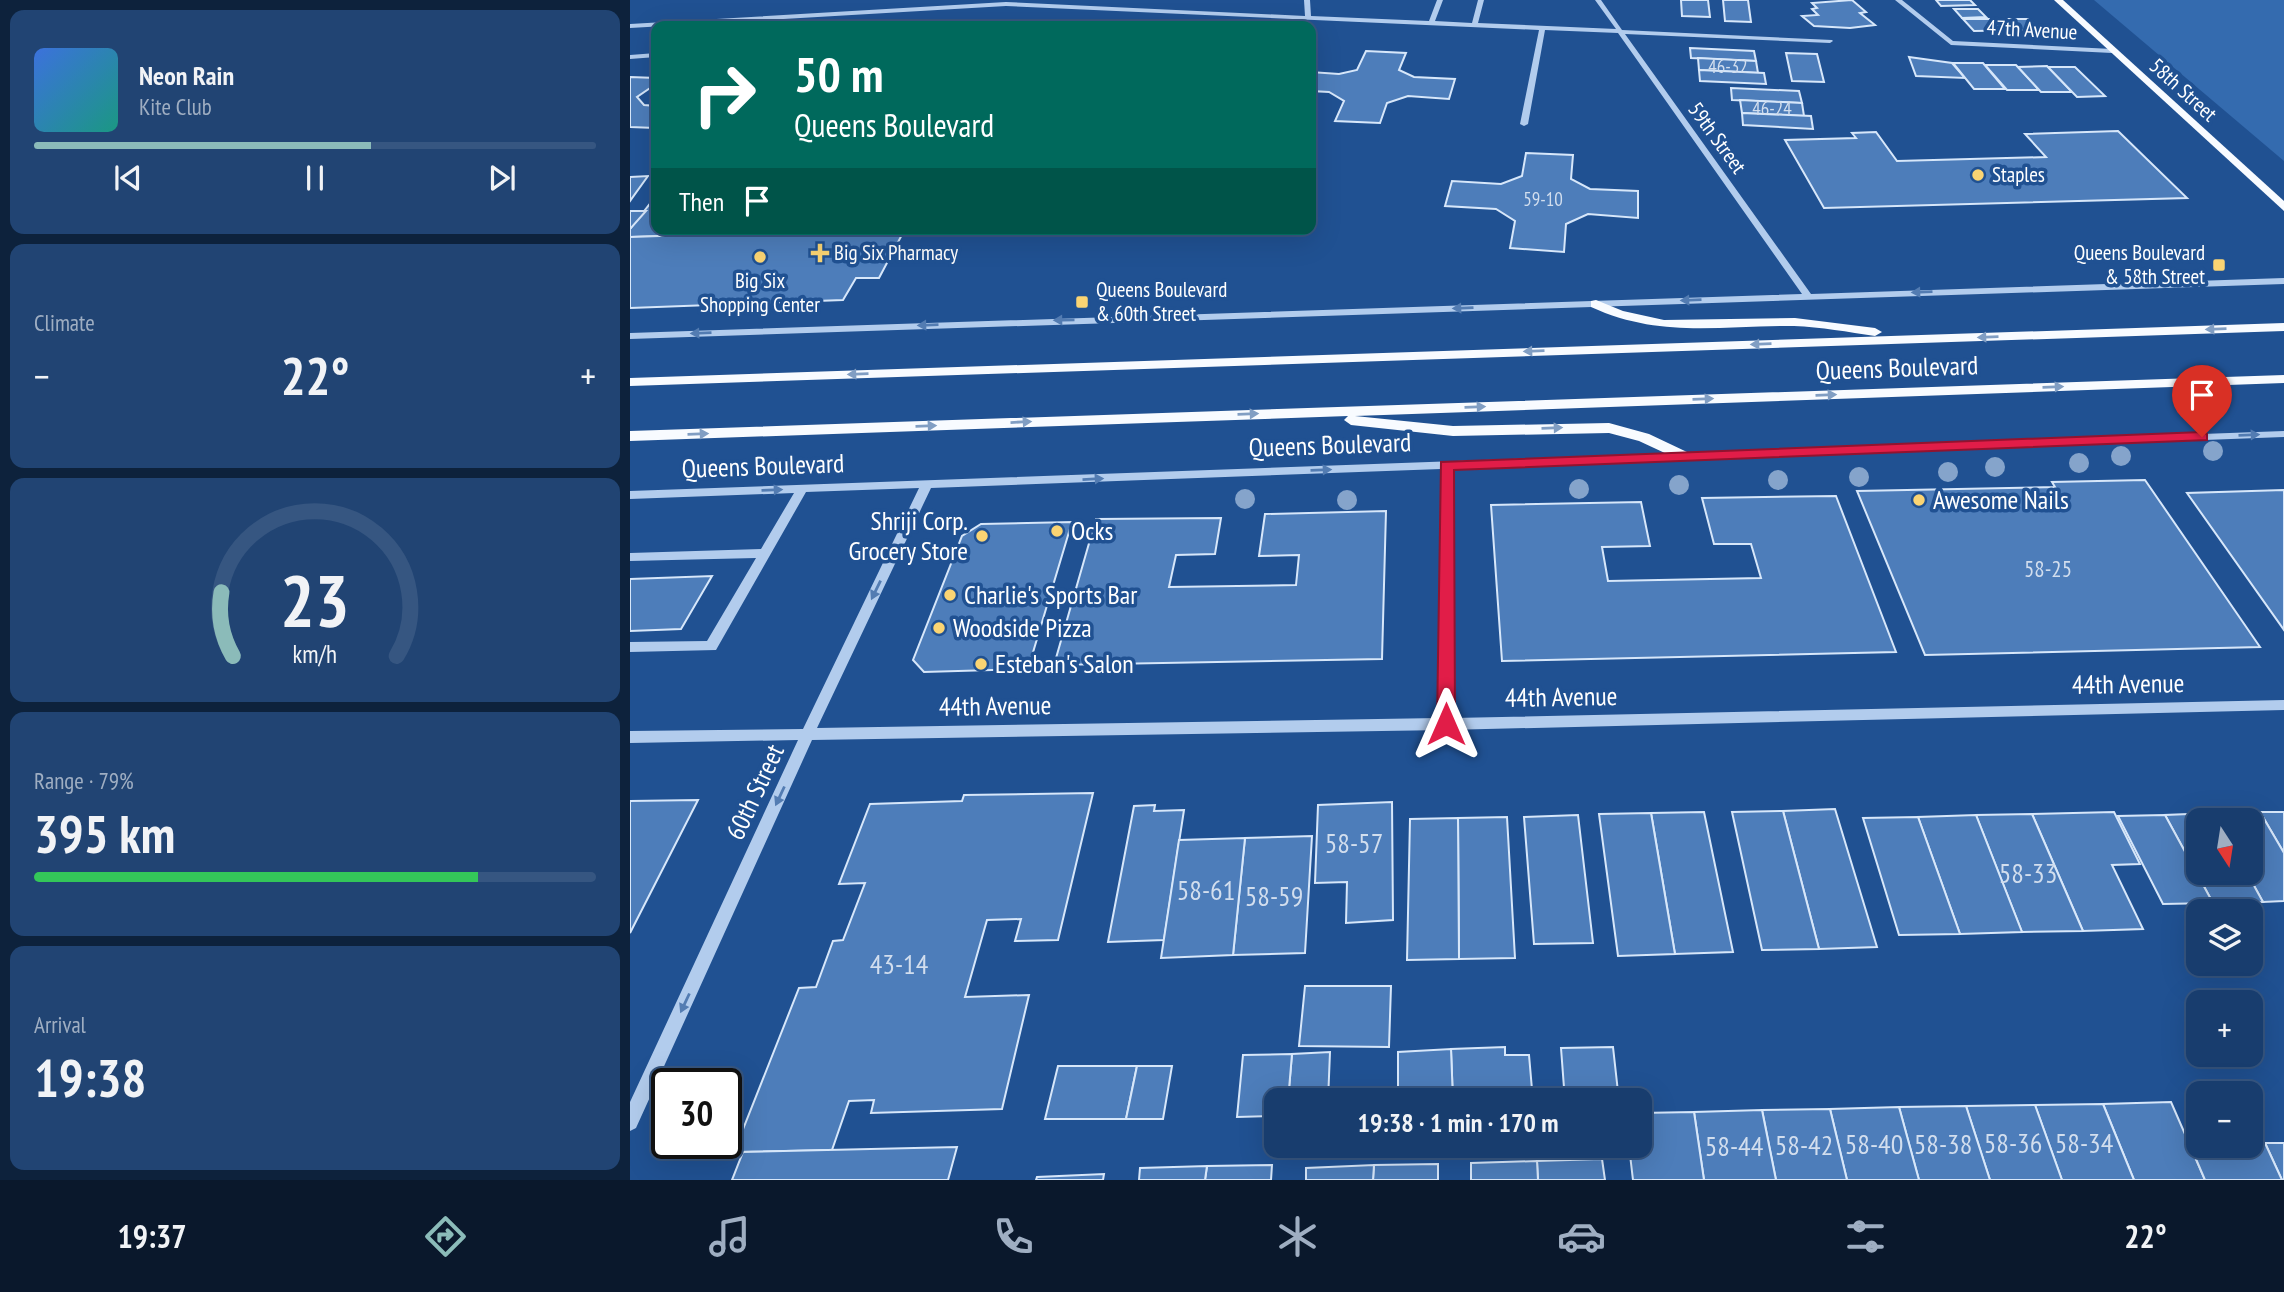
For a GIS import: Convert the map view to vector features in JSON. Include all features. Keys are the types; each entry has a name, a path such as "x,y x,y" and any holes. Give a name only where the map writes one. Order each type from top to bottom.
{"main road":[{"name":"58th Street","path":"2057,0 2284,207"},
{"path":"1596,304 1626,318 1656,325 1788,321 1934,338"},
{"name":"Queens Boulevard","path":"630,382 2284,327"},
{"name":"Queens Boulevard","path":"630,436 2284,379"},
{"path":"1289,413 1453,431 1609,428 1644,437 1682,456"}],"street":[{"path":"1102,8 1110,0"},
{"path":"1307,0 1308,19"},
{"path":"1431,24 1440,0"},
{"path":"1474,26 1481,0"},
{"name":"59th Street","path":"1598,0 1808,296"},
{"name":"47th Avenue","path":"1898,0 1951,43 2112,51"},
{"path":"718,21 1007,2 1308,19 1830,41"},
{"path":"802,21 806,16"},
{"path":"630,26 651,25"},
{"path":"1524,124 1542,29"},
{"path":"630,57 651,55"},
{"path":"630,336 2284,281"},
{"name":"Queens Boulevard","path":"630,495 2284,434"},
{"path":"1446,466 1446,724"},
{"name":"60th Street","path":"630,1122 927,484"},
{"path":"630,647 710,646 802,489"},
{"path":"630,557 764,553"},
{"name":"44th Avenue","path":"630,737 1446,724 2284,705"}],"shaded area":[{"path":"2094,0 2284,0 2284,161"}],"building":[{"path":"1681,0 1708,0 1710,17 1682,16"},
{"path":"1723,0 1748,0 1751,22 1725,21"},
{"path":"1852,0 1866,12 1860,13 1875,25 1850,28 1814,26 1802,16 1818,15 1812,9 1817,8 1812,3"},
{"path":"1936,0 1970,0 1975,5 1941,6"},
{"path":"1954,9 1978,9 1986,17 1962,18"},
{"path":"1963,19 2028,19 2040,30 1974,31"},
{"path":"1690,48 1754,51 1756,61 1691,58"},
{"path":"1366,51 1406,53 1399,70 1414,77 1455,79 1449,99 1408,96 1387,103 1380,123 1335,121 1344,101 1329,92 1316,91 1316,72 1339,74 1357,70"},
{"path":"1786,53 1817,54 1824,82 1792,81"},
{"path":"1909,57 1952,63 1965,78 1916,76"},
{"path":"1698,58 1756,61 1758,73 1699,70"},
{"path":"1953,63 1983,63 2005,89 1974,89"},
{"path":"1985,65 2016,65 2039,90 2007,90"},
{"path":"2047,66 2072,92 2041,92 2018,67"},
{"path":"2048,67 2075,67 2105,96 2077,97"},
{"path":"1699,70 1764,73 1766,84 1700,81"},
{"path":"630,77 651,78 651,87 637,97 644,105 651,106 651,128 630,127"},
{"path":"1731,88 1799,91 1802,103 1732,100"},
{"path":"1740,100 1802,103 1804,116 1742,113"},
{"path":"1742,113 1811,116 1813,129 1743,125"},
{"path":"2118,131 2187,198 1824,208 1785,140 1856,138 1852,133 1876,132 1897,161 2046,157 2025,134"},
{"path":"1526,153 1573,155 1571,179 1590,189 1638,191 1638,218 1588,214 1566,224 1564,252 1510,248 1515,221 1496,209 1445,206 1452,181 1501,184 1522,176"},
{"path":"648,176 630,201 630,177"},
{"path":"651,202 651,235 688,235 630,237 630,229"},
{"name":"Big Six Shopping Center","path":"630,211 646,211 630,229"},
{"name":"Big Six Shopping Center","path":"902,235 879,278 856,278 843,300 630,308 630,237"},
{"path":"2145,480 2260,647 1925,655 1857,491 2055,487 2052,482"},
{"path":"2284,490 2284,630 2187,493"},
{"path":"1836,496 1896,652 1502,661 1491,505 1641,502 1650,546 1602,547 1608,581 1761,578 1751,544 1714,544 1702,498"},
{"path":"1386,511 1382,659 1054,665 1096,519 1221,518 1215,554 1176,555 1169,587 1296,585 1299,555 1259,556 1265,514"},
{"path":"1072,522 1028,669 924,672 913,660 962,536 981,524"},
{"path":"712,576 681,629 630,631 630,579"},
{"path":"1093,793 1058,940 1015,941 1021,919 987,920 965,997 1029,995 1002,1109 871,1113 874,1100 849,1101 832,1150 742,1152 742,1132 799,988 816,987 833,941 843,940 865,883 839,884 870,804 962,801 964,795"},
{"path":"698,800 630,933 630,801"},
{"path":"1392,802 1393,920 1346,923 1347,882 1315,883 1318,805"},
{"path":"1155,805 1154,811 1184,810 1164,940 1108,942 1134,806"},
{"path":"1835,809 1877,947 1819,949 1783,811"},
{"path":"1783,811 1819,949 1762,950 1732,812"},
{"path":"1704,812 1733,952 1675,954 1651,813"},
{"path":"2114,812 2140,864 2112,865 2143,929 2083,931 2032,814"},
{"path":"2263,812 2284,812 2284,853 2263,817"},
{"path":"1651,813 1675,954 1618,956 1599,814"},
{"path":"2032,814 2083,931 2022,932 1976,815"},
{"path":"2186,814 2186,854 2165,815"},
{"path":"1578,815 1593,943 1534,944 1524,817"},
{"path":"1976,815 2022,932 1960,934 1918,817"},
{"path":"2165,815 2186,854 2186,886 2204,886 2211,899 2186,899 2186,904 2163,904 2118,816"},
{"path":"1507,817 1515,958 1459,959 1458,818"},
{"path":"1918,817 1960,934 1899,935 1863,818"},
{"path":"2263,817 2284,853 2284,901 2263,902 2254,886 2263,886"},
{"path":"1458,818 1459,959 1407,960 1410,819"},
{"path":"1312,836 1305,953 1233,955 1245,838"},
{"path":"1245,838 1233,955 1161,958 1179,840"},
{"path":"2204,886 2254,886 2261,899 2211,899"},
{"path":"1305,986 1391,986 1389,1047 1299,1046"},
{"path":"1505,1047 1505,1055 1529,1055 1532,1088 1452,1088 1451,1049"},
{"path":"1613,1047 1618,1088 1564,1088 1561,1048"},
{"path":"1451,1049 1452,1088 1398,1088 1398,1052"},
{"path":"1330,1052 1329,1088 1289,1088 1292,1054"},
{"path":"1292,1054 1289,1088 1264,1088 1264,1116 1237,1117 1243,1055"},
{"path":"1058,1066 1137,1066 1126,1119 1045,1119"},
{"path":"1137,1066 1172,1066 1163,1119 1126,1119"},
{"path":"2171,1102 2186,1136 2186,1158 2195,1158 2205,1180 2134,1180 2103,1104"},
{"path":"2103,1104 2134,1180 2062,1180 2035,1105"},
{"path":"2035,1105 2062,1180 1990,1180 1966,1106"},
{"path":"1966,1106 1990,1180 1919,1180 1899,1107"},
{"path":"1899,1107 1919,1180 1847,1180 1830,1109"},
{"path":"1830,1109 1847,1180 1776,1180 1762,1110"},
{"path":"1762,1110 1776,1180 1704,1180 1694,1112"},
{"path":"1694,1112 1704,1180 1633,1180 1630,1158 1652,1158 1652,1113"},
{"path":"2263,1143 2282,1180 2205,1180 2196,1158 2263,1158"},
{"path":"2265,1143 2284,1143 2284,1180 2282,1180"},
{"path":"957,1147 948,1180 732,1180 743,1152"},
{"path":"1602,1159 1605,1180 1538,1180 1537,1161"},
{"path":"1537,1161 1538,1180 1471,1180 1471,1163"},
{"path":"1438,1164 1438,1180 1373,1180 1374,1165"},
{"path":"1272,1165 1271,1180 1205,1180 1207,1166"},
{"path":"1374,1165 1373,1180 1306,1180 1306,1168"},
{"path":"1207,1166 1205,1180 1139,1180 1140,1168"},
{"path":"1104,1174 1103,1180 1036,1180 1037,1177"}],"place":[{"name":"Staples","path":"1978,175"},
{"name":"Big Six Pharmacy","path":"820,253"},
{"name":"Big Six Shopping Center","path":"760,257"},
{"name":"Queens Boulevard & 58th Street","path":"2219,265"},
{"name":"Queens Boulevard & 60th Street","path":"1082,302"},
{"name":"Awesome Nails","path":"1919,500"},
{"name":"Ocks","path":"1057,531"},
{"name":"Shriji Corp. Grocery Store","path":"982,536"},
{"name":"Charlie's Sports Bar","path":"950,595"},
{"name":"Woodside Pizza","path":"939,628"},
{"name":"Esteban's Salon","path":"981,664"}],"route":[{"path":"1446,724 1446,466 2202,437"}]}
